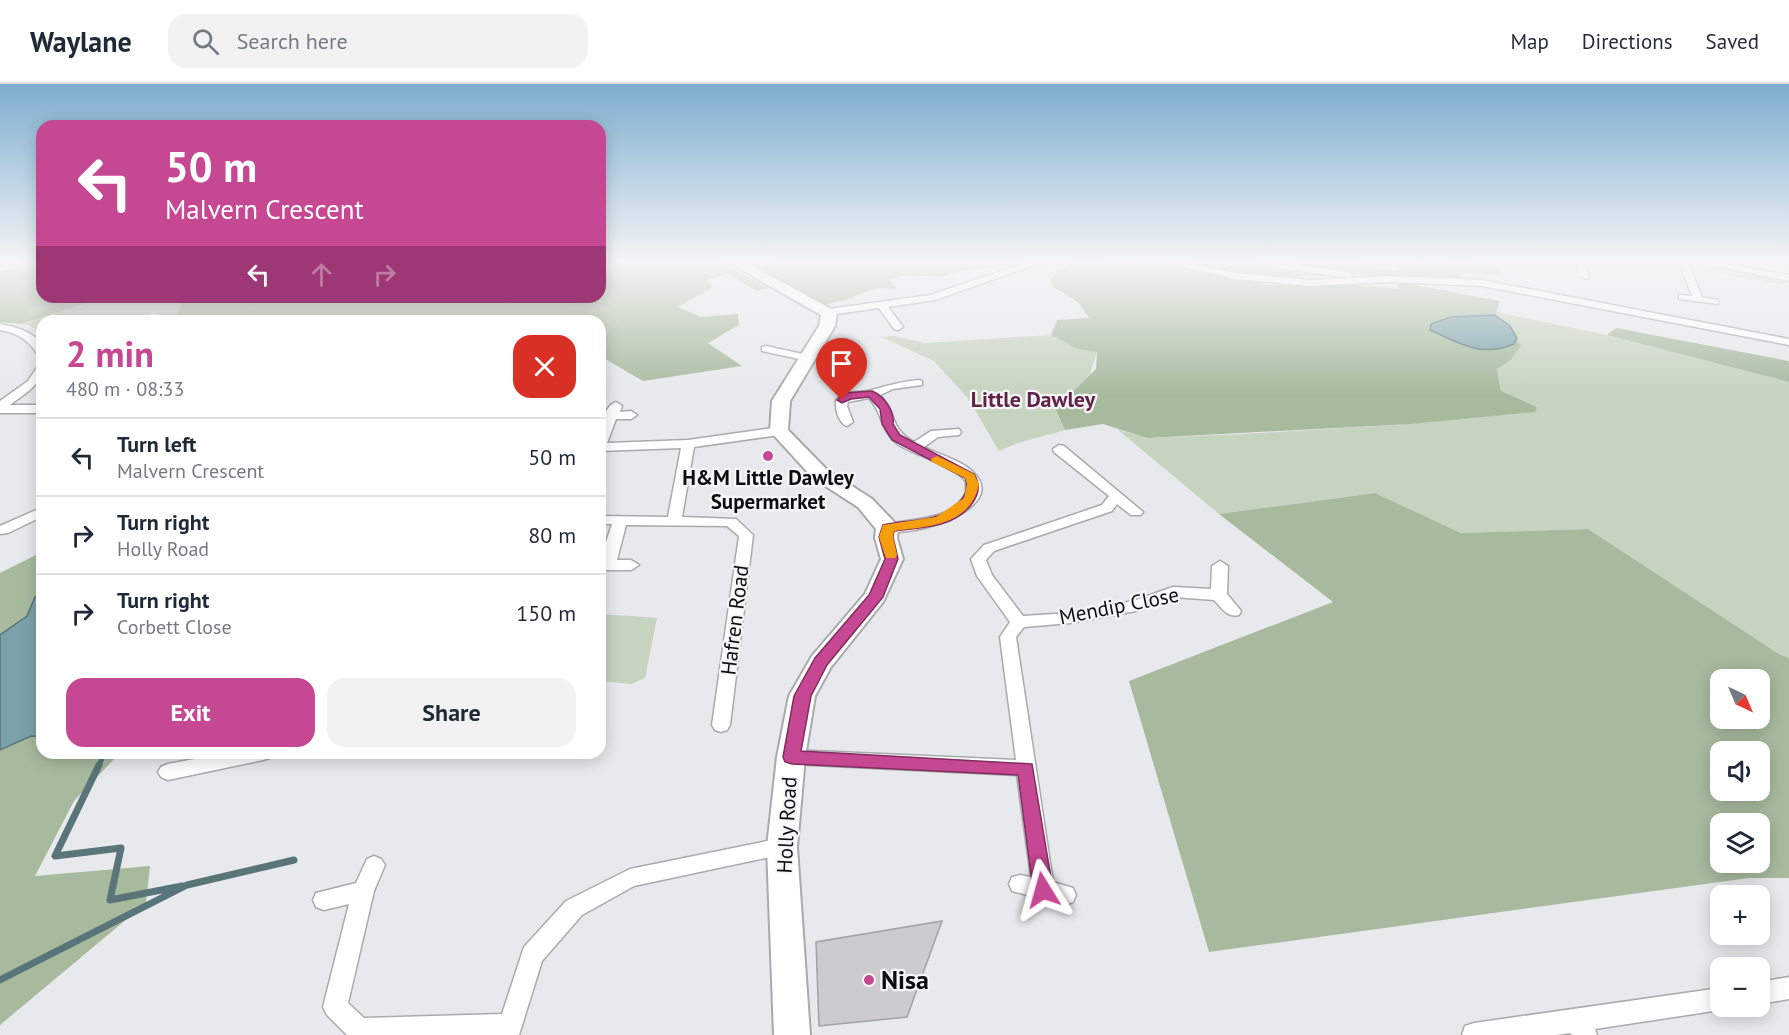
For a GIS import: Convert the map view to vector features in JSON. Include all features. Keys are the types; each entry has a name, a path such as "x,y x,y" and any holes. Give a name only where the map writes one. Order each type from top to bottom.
{"street":[{"path":"814,306 829,312 879,306"},
{"path":"882,306 898,327"},
{"path":"1600,306 1789,342"},
{"path":"829,312 827,326 781,401 779,430 820,474 865,503 887,528 939,520 962,506 970,499 973,492 970,476 914,448 890,430 885,408 872,394"},
{"path":"0,327 14,329 36,343"},
{"path":"766,349 808,358"},
{"path":"0,408 32,383 36,377"},
{"path":"847,422 841,405 842,400 848,396 872,394 891,386 918,382"},
{"path":"0,408 36,409"},
{"path":"606,431 614,411 631,415"},
{"path":"606,446 688,444 779,430"},
{"path":"914,448 935,435 955,432"},
{"path":"606,520 674,520 688,444"},
{"path":"1059,449 1136,512"},
{"path":"1043,890 1008,637 1019,622 985,576 978,559 989,548 1107,508 1116,496"},
{"path":"1,530 36,514"},
{"path":"606,559 620,520"},
{"name":"Hafren Road","path":"674,520 731,522 746,535 722,725"},
{"name":"Holly Road","path":"792,1035 787,979 782,847 792,757 802,696 821,662 875,597 892,559 886,537 887,528"},
{"path":"606,565 631,565"},
{"path":"1220,566 1219,595 1233,611"},
{"name":"Mendip Close","path":"1019,622 1070,618 1136,606 1173,592 1219,595"},
{"path":"792,757 1026,768"},
{"path":"168,772 233,759"},
{"path":"374,865 363,891 335,1007 358,1030 509,1031 532,955 574,908 630,878 782,847"},
{"path":"1020,884 1065,895"},
{"path":"324,900 363,891"},
{"path":"1770,991 1789,988"},
{"path":"1474,1035 1581,1028 1710,1001"}],"green space":[{"path":"0,306 77,306 49,315 36,315 36,319 20,324 0,322"},
{"path":"77,306 181,306 176,315 155,313 146,315 49,315"},
{"path":"181,306 679,306 701,317 738,314 739,325 708,343 742,366 643,381 606,359 606,315 176,315"},
{"path":"1081,306 1498,306 1495,315 1451,317 1430,330 1470,348 1514,344 1517,338 1521,346 1511,360 1497,369 1501,391 1537,407 1535,412 1410,424 1147,438 1103,424 1065,430 1055,408 1096,369 1097,352 1077,349 1051,335 1057,320 1089,318"},
{"path":"1496,312 1607,335 1789,382 1789,658 1779,654 1588,529 1461,533 1375,493 1219,514 1117,429 1147,438 1243,434 1410,424 1537,407 1501,391 1497,369 1511,360 1521,346 1510,326 1495,315"},
{"path":"36,319 36,330 29,325 20,324"},
{"path":"1616,328 1789,361 1789,382 1607,335"},
{"path":"1051,335 1077,349 1097,352 1090,374 1055,408 1065,430 1018,443 999,451 968,398 934,361 881,337 893,336 925,343"},
{"path":"1375,493 1461,533 1588,529 1779,654 1789,658 1789,878 1749,878 1209,952 1129,681 1333,602 1219,514"},
{"path":"36,555 36,759 114,759 74,801 35,876 150,866 146,903 0,1025 0,573"},
{"path":"606,614 657,618 645,678 631,684 606,682"}],"water":[{"path":"1495,315 1510,326 1517,338 1514,344 1491,350 1481,349 1461,344 1430,330 1431,324 1451,317"},
{"path":"35,597 36,736 31,736 0,750 0,635 27,616"}],"building":[{"name":"Nisa","path":"942,921 907,1017 819,1026 816,942"}],"waterway":[{"path":"99,765 102,759"},
{"path":"99,765 55,856 121,848 110,900 182,886"},
{"path":"0,980 187,885 294,860"}],"slow traffic":[{"path":"891,555 886,537 887,528 915,526 939,520 955,512 970,499 973,492 970,476 937,459"}],"place":[{"name":"H&M Little Dawley Supermarket","path":"768,456"},
{"name":"Nisa","path":"869,980"}],"district":[{"name":"Little Dawley","path":"1033,399"}],"route":[{"path":"842,400 848,396 872,394 885,408 890,430 896,437 970,476 973,492 970,499 955,512 939,520 915,526 887,528 886,537 892,559 875,597 821,662 802,696 792,757 1026,768 1043,890"}]}
